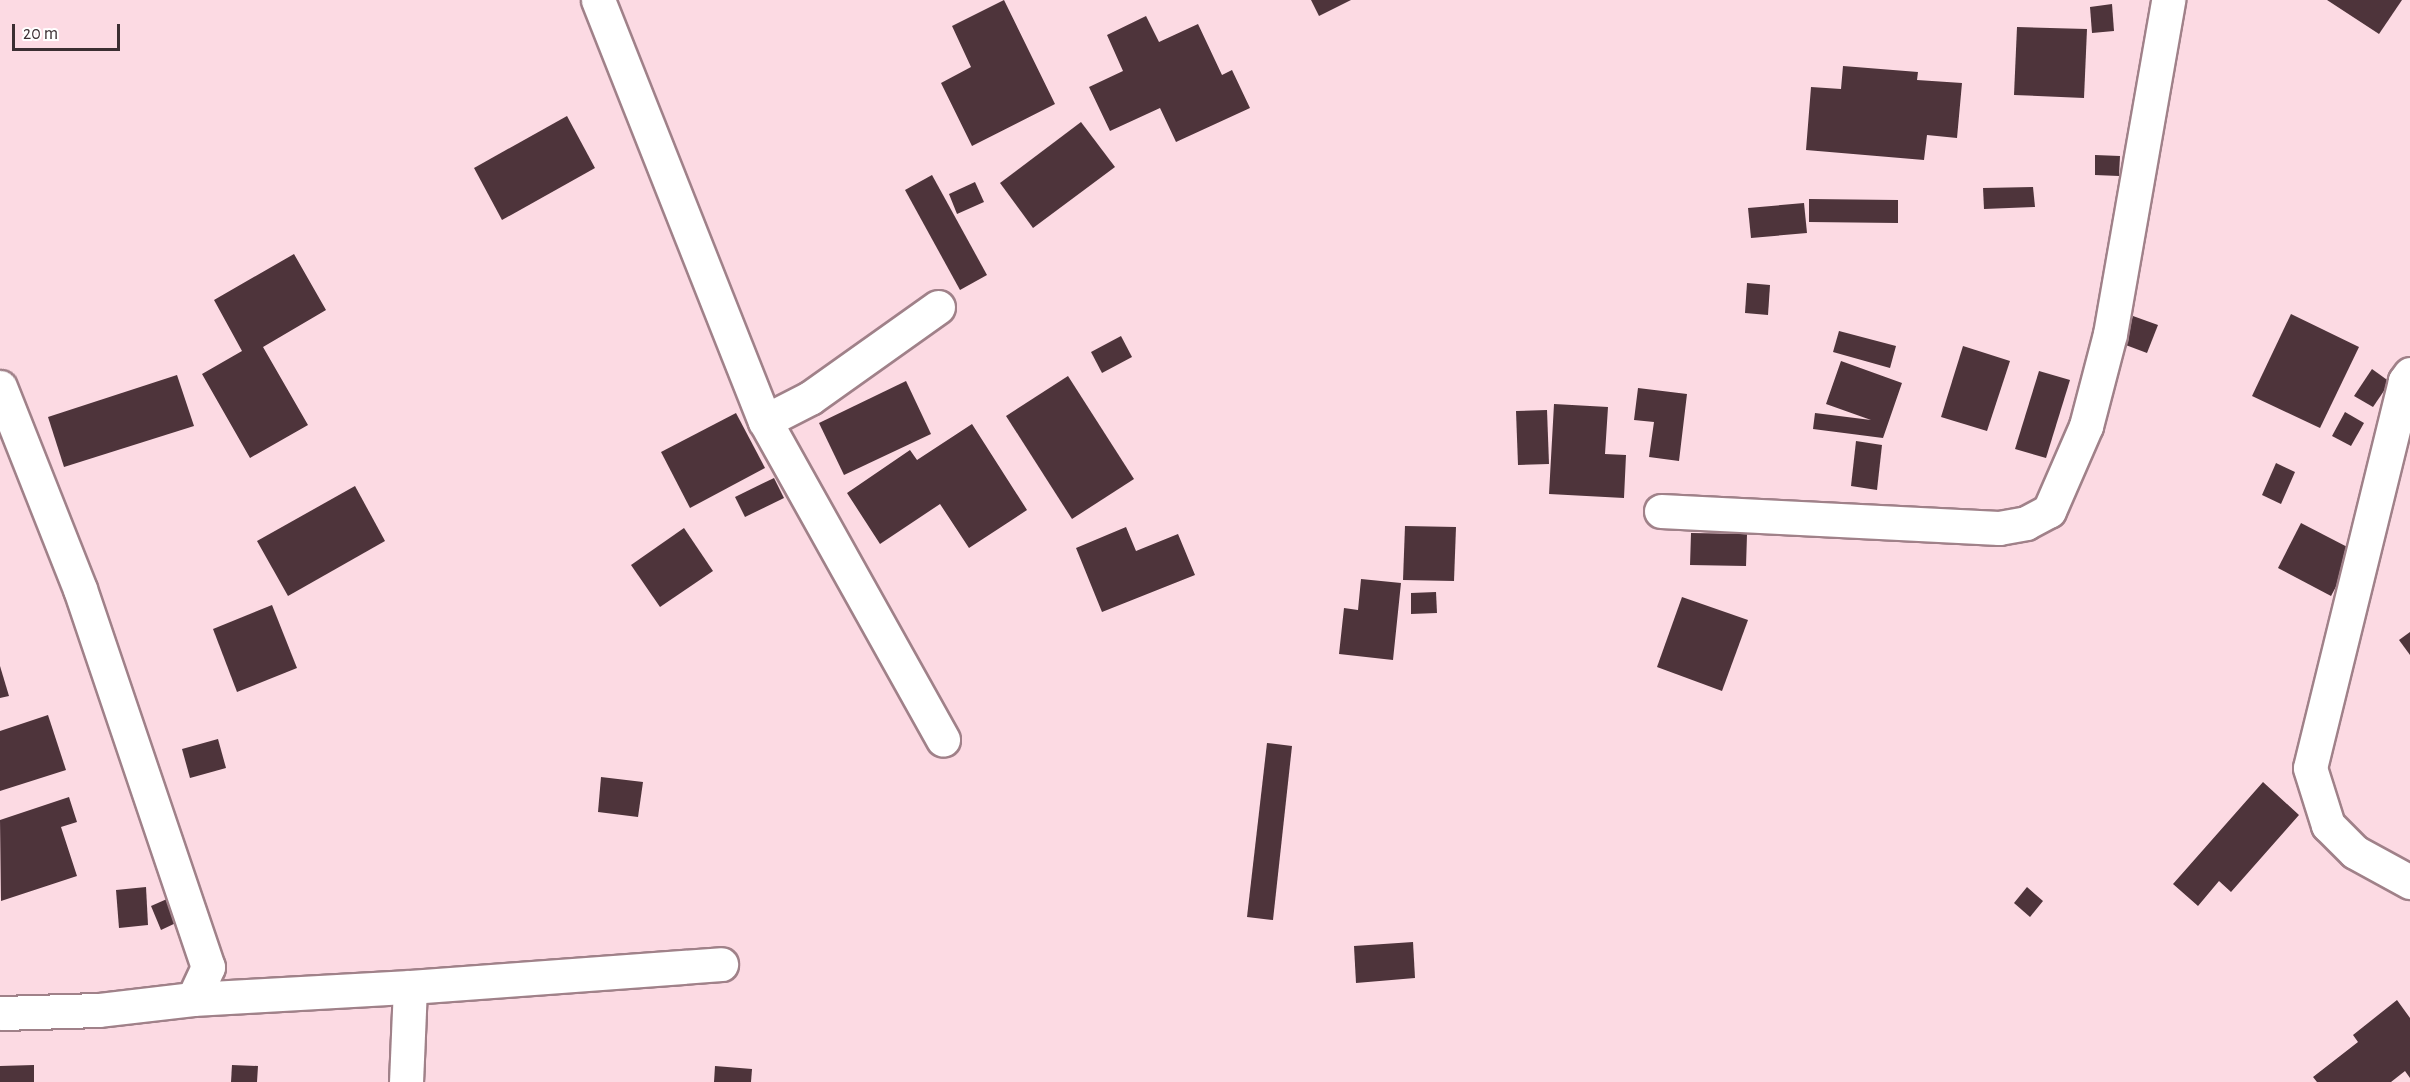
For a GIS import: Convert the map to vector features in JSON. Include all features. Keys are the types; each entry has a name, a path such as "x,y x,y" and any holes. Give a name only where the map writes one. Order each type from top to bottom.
{"street":[{"path":"598,0 765,421 943,740"},
{"path":"1661,511 1999,528 2026,523 2049,511 2086,426 2110,334 2168,0"},
{"path":"765,421 810,398 938,307"},
{"path":"2410,374 2405,381 2310,768 2328,825 2355,852 2410,882"},
{"path":"0,387 80,589 205,950 208,968 193,999"},
{"path":"0,1013 98,1010 193,999 410,987 721,964"},
{"path":"406,1082 410,987"}],"building":[{"path":"1004,0 1055,104 972,146 941,83 971,67 952,26"},
{"path":"1311,0 1351,0 1319,16"},
{"path":"2327,0 2402,0 2379,34"},
{"path":"2112,4 2114,31 2092,33 2090,7"},
{"path":"1146,16 1159,42 1198,24 1222,75 1232,70 1250,108 1176,142 1160,108 1110,131 1089,87 1123,71 1107,35"},
{"path":"2017,27 2087,29 2084,98 2014,95"},
{"path":"1843,66 1918,72 1917,80 1962,83 1957,138 1927,135 1924,160 1806,150 1811,87 1841,89"},
{"path":"567,116 595,168 502,220 474,168"},
{"path":"1081,122 1115,167 1033,228 1000,183"},
{"path":"2095,155 2120,156 2119,176 2095,175"},
{"path":"932,175 987,275 960,290 905,190"},
{"path":"975,182 984,202 957,214 949,194"},
{"path":"2033,187 2035,207 1984,209 1983,188"},
{"path":"1809,199 1898,200 1898,223 1809,222"},
{"path":"1804,203 1807,233 1751,238 1748,208"},
{"path":"294,254 326,310 263,347 308,425 250,458 202,374 242,351 214,300"},
{"path":"1747,283 1770,285 1768,315 1745,313"},
{"path":"2291,314 2359,347 2320,428 2252,396"},
{"path":"2133,316 2158,325 2147,353 2123,344"},
{"path":"1839,331 1896,346 1890,368 1833,352"},
{"path":"1121,336 1132,357 1102,373 1091,352"},
{"path":"1963,346 2010,361 1987,431 1941,417"},
{"path":"1841,361 1902,383 1883,438 1813,429 1815,413 1871,420 1826,404"},
{"path":"2372,369 2390,382 2373,407 2354,396"},
{"path":"2039,371 2070,380 2046,458 2015,449"},
{"path":"177,375 194,426 64,467 48,417"},
{"path":"1068,376 1134,479 1072,519 1006,416"},
{"path":"906,381 931,434 844,475 819,423"},
{"path":"1638,388 1687,394 1679,461 1649,457 1654,422 1634,420"},
{"path":"1554,404 1608,407 1605,454 1626,455 1624,498 1549,494"},
{"path":"1547,410 1549,464 1518,465 1516,411"},
{"path":"2345,412 2364,423 2351,446 2332,436"},
{"path":"736,413 765,468 690,508 661,452"},
{"path":"972,424 1027,510 969,548 940,504 880,544 847,493 910,450 917,460"},
{"path":"1856,441 1882,445 1877,490 1851,486"},
{"path":"2276,463 2295,472 2281,504 2262,495"},
{"path":"774,478 784,498 745,517 735,497"},
{"path":"355,486 385,541 288,596 257,541"},
{"path":"2301,523 2355,551 2331,596 2278,568"},
{"path":"1405,526 1456,527 1454,581 1403,580"},
{"path":"1126,527 1136,551 1178,534 1195,575 1102,612 1076,548"},
{"path":"684,528 713,571 660,607 631,565"},
{"path":"1691,533 1747,534 1746,566 1690,565"},
{"path":"1361,579 1401,583 1393,660 1339,654 1344,608 1358,610"},
{"path":"1436,592 1437,613 1411,614 1411,593"},
{"path":"1682,597 1748,620 1722,691 1657,667"},
{"path":"272,605 297,668 237,692 213,629"},
{"path":"2410,632 2410,655 2399,640"},
{"path":"0,666 9,696 0,698"},
{"path":"48,715 66,770 0,791 0,731"},
{"path":"218,739 226,768 190,778 182,749"},
{"path":"1267,743 1292,746 1273,920 1247,917"},
{"path":"601,777 643,782 638,817 598,812"},
{"path":"2263,782 2299,815 2231,892 2219,881 2198,906 2173,884"},
{"path":"69,797 77,822 61,827 77,876 1,901 0,820"},
{"path":"146,887 148,925 119,928 116,890"},
{"path":"2027,887 2043,901 2030,917 2014,903"},
{"path":"167,899 178,922 161,930 151,906"},
{"path":"1413,942 1415,978 1356,983 1354,946"},
{"path":"2397,1000 2410,1018 2410,1078 2405,1071 2391,1082 2317,1082 2313,1077 2358,1042 2353,1035"},
{"path":"34,1065 34,1082 0,1082 0,1066"},
{"path":"232,1065 258,1066 257,1082 231,1082"},
{"path":"715,1066 752,1069 751,1082 714,1082"}]}
